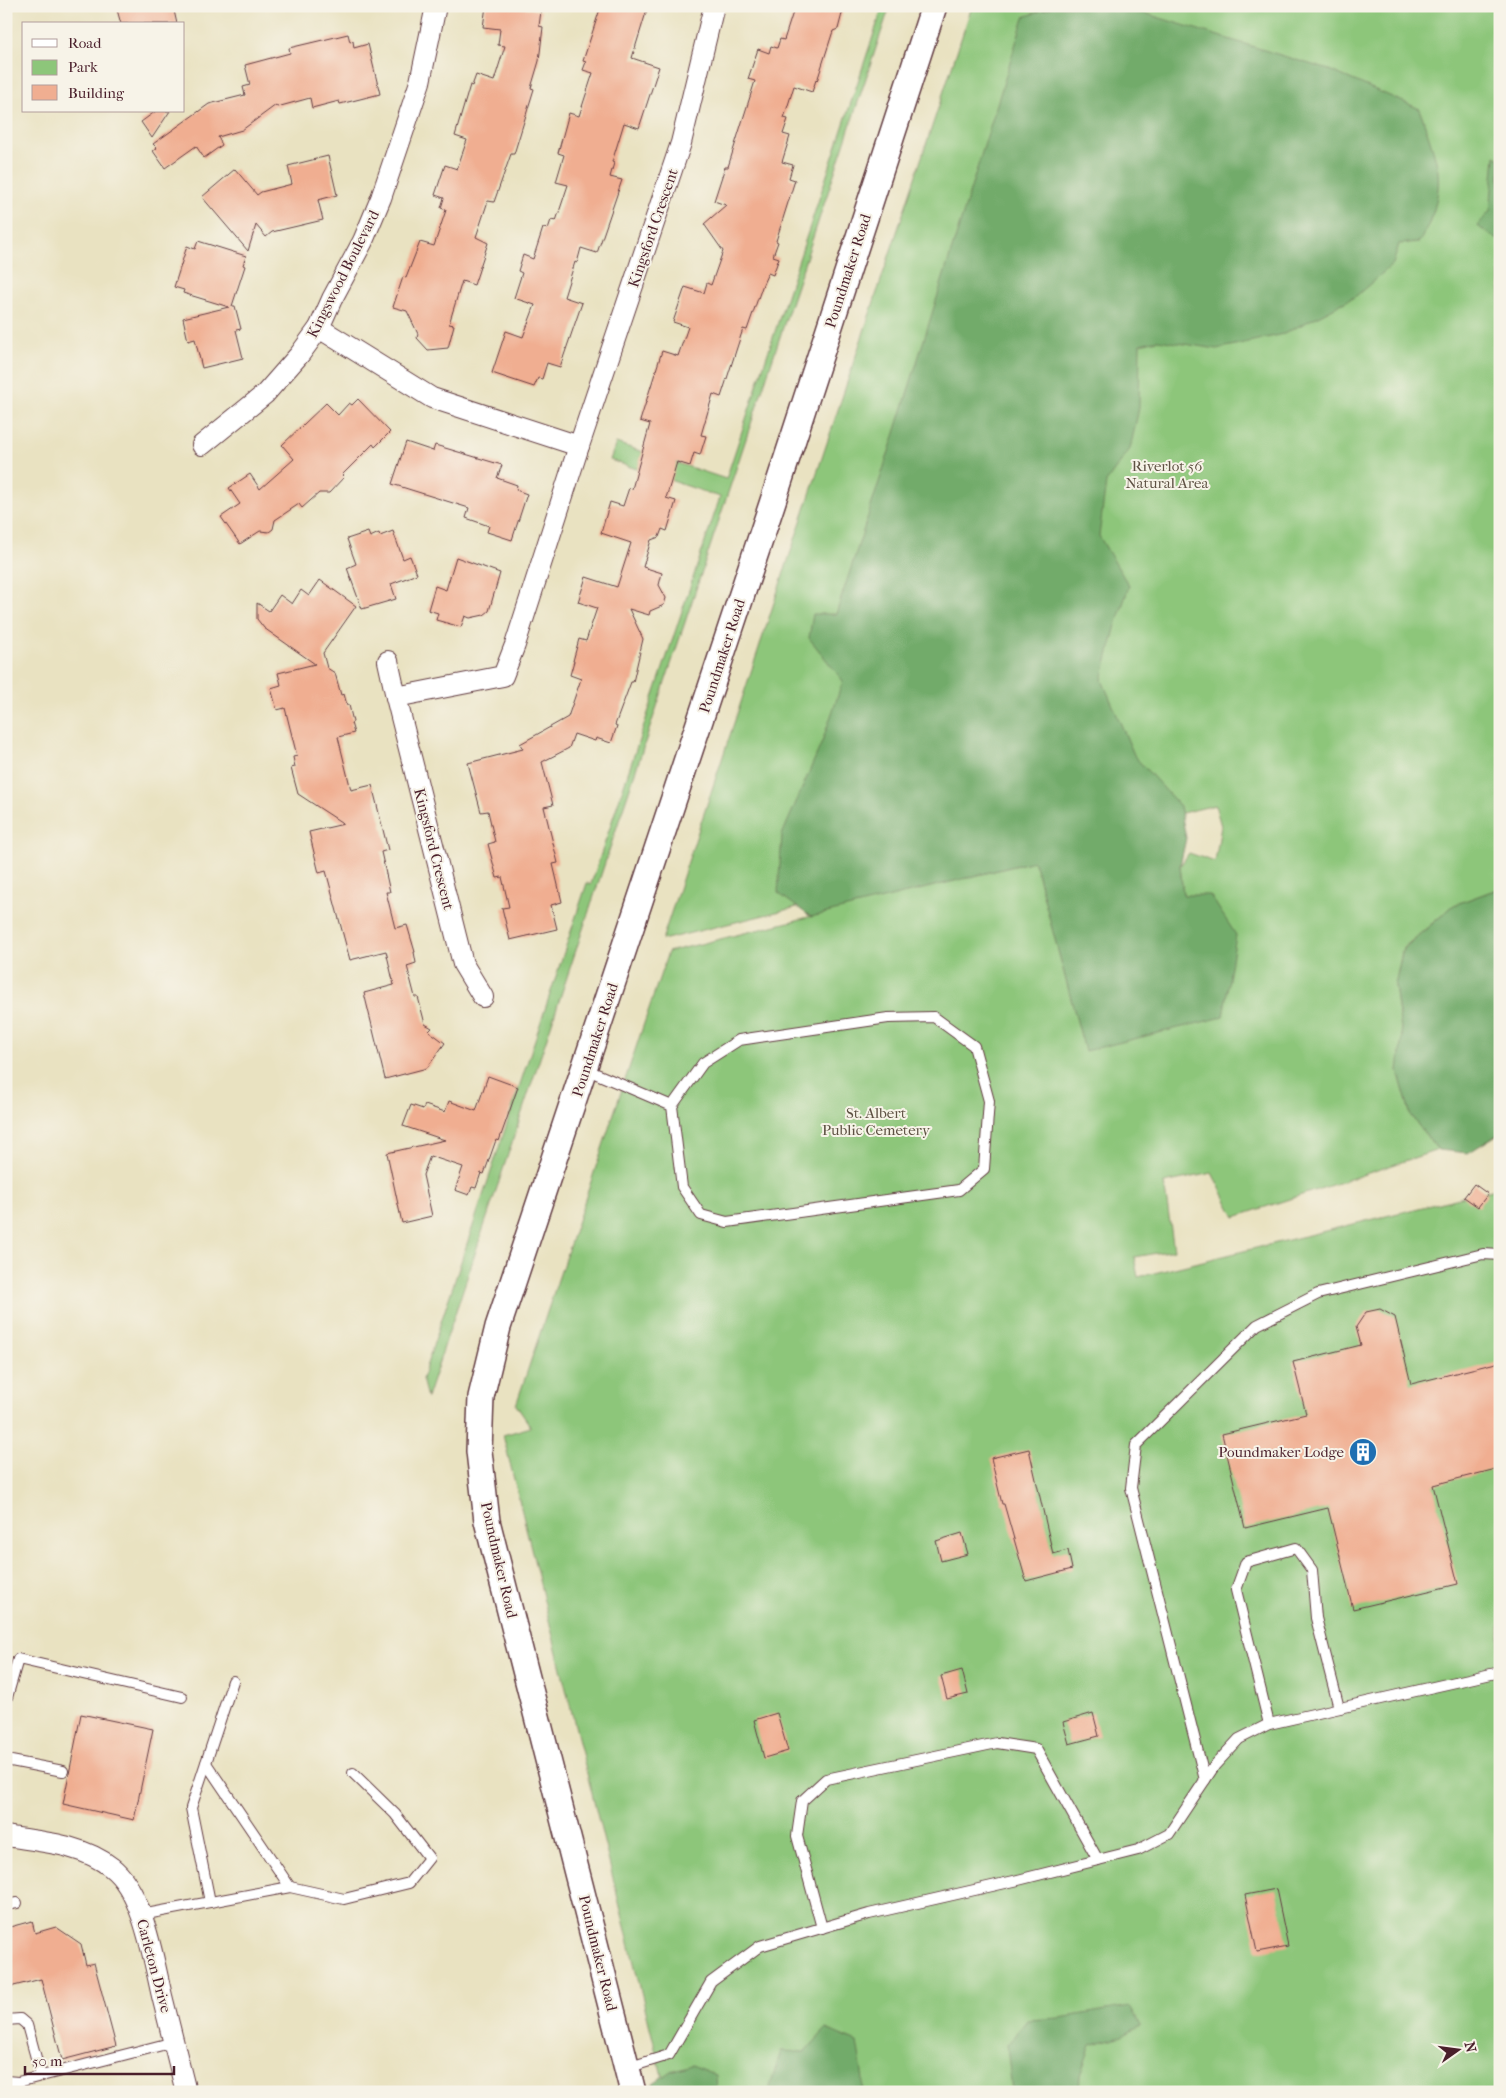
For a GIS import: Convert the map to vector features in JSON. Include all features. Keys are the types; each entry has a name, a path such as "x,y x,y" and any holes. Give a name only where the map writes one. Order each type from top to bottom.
{"street":[{"name":"Kingswood Boulevard","path":"202,445 264,394 300,354 319,328 332,298 363,241 381,198 420,82 436,6"},
{"name":"Kingsford Crescent","path":"396,697 503,676 681,143 714,6"},
{"name":"Poundmaker Road","path":"630,2080 487,1521 479,1451 481,1397 498,1327 772,504 934,6"},
{"path":"319,328 432,398 579,446"},
{"name":"Kingsford Crescent","path":"388,661 463,964 483,997"},
{"name":"Carleton Drive","path":"6,1836 66,1846 90,1855 111,1867 126,1882 144,1923 186,2092"}],"lane":[{"path":"934,1017 974,1046 989,1101 984,1169 959,1190 727,1222 701,1215 682,1187 672,1106 703,1063 739,1040 888,1018 934,1017"},
{"path":"585,1069 672,1106"},
{"path":"1204,1780 1131,1488 1136,1445 1257,1325 1318,1294 1483,1254 1500,1255"},
{"path":"1268,1724 1236,1590 1246,1562 1296,1548 1312,1570 1316,1618 1339,1708"},
{"path":"6,1701 18,1659 182,1697"},
{"path":"630,2080 669,2055 712,1982 760,1946 869,1914 1138,1850 1169,1834 1215,1764 1239,1739 1268,1724 1500,1672"},
{"path":"210,1902 191,1808 232,1681"},
{"path":"822,1928 797,1836 802,1801 826,1779 997,1742 1036,1750 1098,1860"},
{"path":"6,1760 63,1771"},
{"path":"206,1763 290,1887"},
{"path":"141,1915 290,1887 344,1899 409,1883 429,1858 395,1814 353,1773"},
{"path":"6,1905 17,1903"},
{"path":"6,2020 20,2019 27,2026 41,2076"},
{"path":"6,2081 18,2082 174,2042"}],"green space":[{"path":"883,6 890,6 427,1398 422,1379 587,883 591,884 720,497 610,460 616,443 726,479"},
{"path":"972,6 1500,6 1500,888 1454,905 1403,948 1395,985 1402,1036 1400,1077 1411,1116 1438,1150 1235,1217 1212,1173 1164,1183 1174,1250 1134,1257 1138,1277 1500,1188 1500,2092 666,2092 503,1435 531,1427 516,1405 668,952 1034,861 1085,1050 1183,895 1180,866 1189,853 1215,862 1221,826 1215,805 662,940"},
{"path":"1054,6 1121,6 1329,70 1420,109 1437,165 1438,175 1435,205 1428,225 1419,242 1399,244 1393,264 1356,296 1284,334 1217,349 1158,340 1140,344 1139,408 1130,449 1106,482 1099,536 1129,586 1116,625 1102,680 1135,757 1180,806 1186,838 1180,866 1183,895 1210,895 1236,935 1223,1017 1085,1051 1034,861 811,917 778,893 782,835 822,742 843,681 809,638 813,614 836,614 895,433 1024,17"},
{"path":"1495,156 1500,159 1500,241 1477,226 1490,211"},
{"path":"1500,888 1500,1133 1468,1153 1438,1150 1411,1116 1398,1071 1402,1036 1395,985 1403,949 1454,905"},
{"path":"1130,2006 1141,2026 1122,2036 1091,2045 1080,2075 1079,2092 1012,2092 1007,2045 1027,2020 1060,2018"},
{"path":"826,2029 857,2042 863,2079 862,2092 771,2092 770,2087 781,2051 805,2052"},
{"path":"692,2065 716,2075 717,2092 656,2092 653,2083 671,2071"}],"building":[{"path":"116,6 173,6 177,22 120,22"},
{"path":"486,6 514,6 541,11 539,26 543,27 539,61 531,88 534,89 514,154 511,154 494,202 488,201 476,237 488,243 474,285 462,281 449,324 454,325 448,348 428,350 417,338 418,334 407,311 393,307 403,277 406,278 420,242 434,246 446,210 441,208 444,198 435,195 445,165 457,169 467,140 455,136 470,85 472,86 476,75 494,81 505,46 498,45 500,29 483,27"},
{"path":"601,6 648,6 632,58 659,67 639,128 624,123 612,162 614,163 610,177 622,180 597,253 581,248 577,263 575,262 564,297 582,303 560,367 547,363 542,379 538,378 534,387 492,373 506,331 523,337 535,305 514,298 522,273 518,271 523,255 533,259 543,228 548,229 551,220 556,221 568,185 556,182 564,155 558,153 569,113 579,116 593,73 583,70 586,62 583,61"},
{"path":"795,6 844,6 838,29 833,31 812,92 794,86 784,118 788,119 783,134 790,136 782,162 793,165 789,178 795,180 776,241 778,242 773,256 779,258 773,275 768,273 763,284 747,330 743,329 721,397 713,394 701,435 706,436 700,455 694,453 690,466 677,462 666,498 676,501 667,531 662,529 659,537 651,540 643,567 662,573 659,585 666,598 664,605 650,611 649,615 629,609 643,639 633,682 631,682 615,725 617,726 611,743 596,738 595,741 574,734 569,748 542,762 553,805 544,807 558,863 553,864 562,902 551,905 557,929 510,940 502,908 509,907 502,877 497,878 488,844 495,842 488,811 481,812 468,763 523,749 520,744 568,717 581,679 570,675 573,661 579,639 586,641 597,608 578,602 586,577 617,587 631,543 601,533 610,502 623,506 629,488 632,489 650,424 640,421 662,351 678,356 688,327 673,322 685,287 704,293 707,283 711,285 723,251 704,224 726,205 714,201 725,167 728,167 755,81 748,79 758,49 769,53 771,46 777,48 780,39 784,40"},
{"path":"348,34 350,42 353,41 354,48 368,44 380,94 340,104 339,101 312,108 310,98 277,107 276,105 242,130 218,137 222,145 204,158 196,146 165,168 153,151 157,148 153,144 209,104 245,95 243,87 250,85 245,65 290,53 289,48"},
{"path":"155,112 169,112 152,138 141,122"},
{"path":"328,156 337,195 318,200 323,220 272,232 266,237 256,225 248,251 202,197 235,169 257,195 261,192 292,184 288,166"},
{"path":"198,241 246,256 243,265 245,266 232,306 235,306 241,329 236,330 243,358 202,368 195,339 188,341 183,318 229,307 183,293 184,290 174,287 187,246 195,249"},
{"path":"358,399 390,432 375,447 373,444 342,475 344,477 329,493 319,493 302,508 299,504 275,520 273,529 269,532 260,531 240,544 221,517 240,504 229,488 250,474 260,489 294,459 282,445 326,403 338,415 349,403 352,405"},
{"path":"406,442 433,451 435,445 502,465 497,478 517,485 516,490 527,494 512,540 487,532 489,526 466,518 469,508 392,484"},
{"path":"393,531 403,559 410,556 417,574 391,584 396,599 362,609 347,568 356,564 347,539 368,532 370,537 379,533 380,536"},
{"path":"456,557 500,573 489,611 484,615 470,618 465,616 461,627 436,620 438,613 428,610 435,586 446,590"},
{"path":"320,580 356,606 323,653 327,668 335,673 341,695 344,694 347,705 349,705 353,722 351,723 354,733 338,737 351,790 372,785 388,850 381,852 390,892 386,892 395,928 407,925 415,952 416,963 407,966 415,997 418,997 425,1024 432,1028 429,1031 445,1043 427,1068 385,1079 364,993 394,985 386,951 350,960 326,871 319,873 309,832 344,824 298,794 291,768 295,767 293,757 297,756 285,708 277,710 271,688 281,685 278,673 315,664 264,628 257,619 257,603 269,611 280,595 292,604 301,590 309,596"},
{"path":"488,1076 518,1087 499,1141 496,1140 484,1174 481,1173 476,1188 472,1187 469,1195 455,1190 463,1167 430,1156 423,1175 432,1216 402,1223 387,1153 445,1140 403,1126 411,1105 423,1109 425,1105 445,1112 449,1101 476,1111"},
{"path":"1474,1184 1488,1194 1478,1207 1464,1197"},
{"name":"Poundmaker Lodge","path":"1380,1309 1395,1317 1411,1384 1500,1362 1500,1468 1433,1485 1458,1584 1353,1609 1328,1508 1245,1528 1222,1434 1306,1414 1293,1362 1361,1345 1356,1327 1366,1312"},
{"path":"1029,1449 1053,1554 1068,1550 1072,1569 1026,1581 1004,1504 1002,1504 991,1458"},
{"path":"962,1533 968,1554 941,1561 936,1541"},
{"path":"962,1670 968,1694 947,1699 941,1676"},
{"path":"777,1713 788,1751 764,1758 754,1720"},
{"path":"1093,1713 1099,1736 1069,1744 1063,1722"},
{"path":"81,1714 153,1729 134,1820 63,1804"},
{"path":"1276,1889 1288,1946 1257,1952 1245,1895"},
{"path":"32,1921 35,1933 56,1927 81,1944 86,1965 94,1963 116,2046 62,2060 41,1979 6,1988 6,1928"}],"place":[{"name":"Poundmaker Lodge","path":"1363,1452"}],"park label":[{"name":"Riverlot 56 Natural Area","path":"1167,474"},
{"name":"St. Albert Public Cemetery","path":"876,1122"}]}
